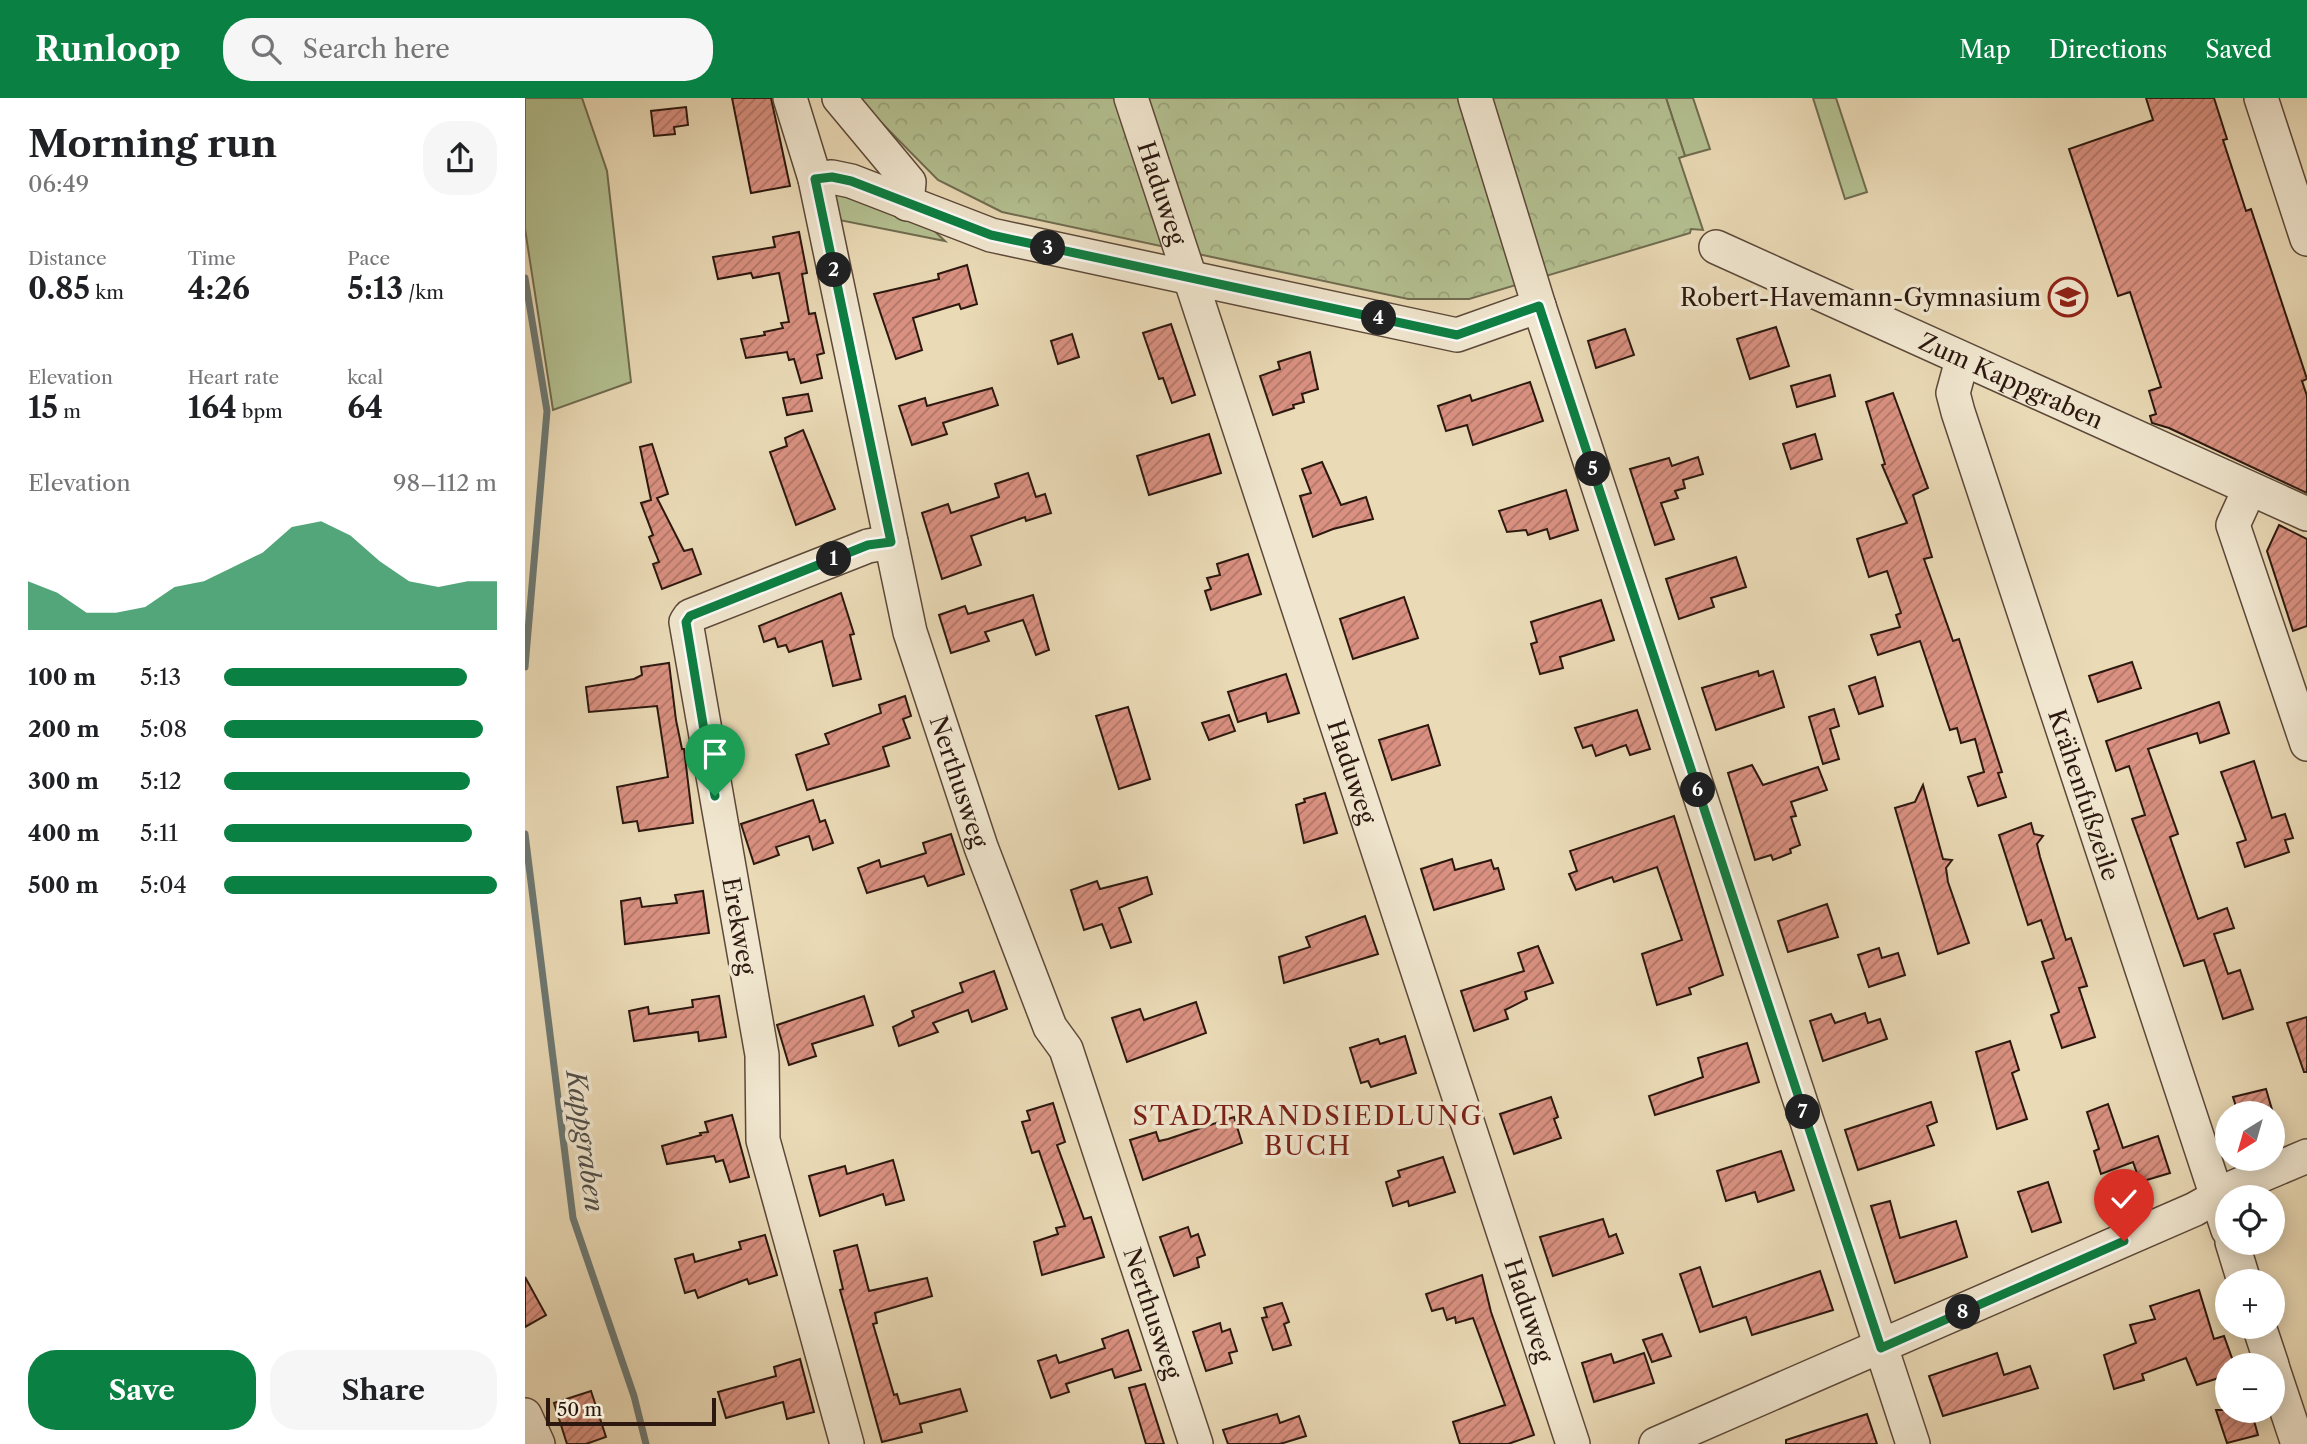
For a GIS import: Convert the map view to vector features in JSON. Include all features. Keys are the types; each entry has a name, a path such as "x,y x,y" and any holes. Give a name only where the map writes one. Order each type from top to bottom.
{"street":[{"name":"Nerthusweg","path":"791,98 815,179 910,632 981,847 1050,1027 1066,1049 1196,1444"},
{"path":"839,98 909,182 907,204"},
{"name":"Haduweg","path":"1131,98 1573,1444"},
{"path":"1475,98 1539,306 1913,1444"},
{"path":"2261,98 2294,155 2307,239"},
{"path":"815,179 832,177 851,181 991,235 1457,335 1539,306"},
{"name":"Zum Kappgraben","path":"1716,247 2307,514"},
{"name":"Krähenfußzeile","path":"1962,360 1953,393 1958,412 2215,1191"},
{"path":"2249,490 2233,525 2307,744"},
{"name":"Erekweg","path":"847,1444 763,1140 762,1055 686,622 690,616 868,545 891,542"},
{"path":"2243,1185 2307,1156"},
{"path":"1656,1444 1881,1348 2215,1198"},
{"path":"2285,1404 2298,1444"},
{"path":"525,1415 538,1444"}],"green space":[{"path":"525,98 582,98 607,171 631,382 553,410 525,229"},
{"path":"857,98 1666,98 1685,156 1679,158 1703,230 1691,229 1690,233 1469,299 1408,299 1002,212 938,180"},
{"path":"1666,98 1693,98 1710,149 1685,156"},
{"path":"1813,98 1836,98 1867,192 1845,199"},
{"path":"842,187 913,211 945,241 834,219 829,199"}],"building":[{"path":"732,98 771,98 790,186 751,193"},
{"path":"2146,98 2214,98 2227,139 2223,140 2246,211 2251,209 2307,379 2302,381 2307,396 2307,493 2169,428 2152,423 2150,416 2156,414 2149,391 2161,387 2130,292 2118,296 2069,149 2153,120"},
{"path":"686,107 688,125 674,127 675,134 654,136 651,111"},
{"path":"799,232 807,273 802,274 809,314 815,313 824,353 817,355 822,378 801,383 794,359 789,360 787,352 746,358 741,339 765,335 764,332 783,328 781,323 789,322 779,273 753,278 751,273 718,279 713,257 775,247 773,237"},
{"path":"967,265 977,304 961,309 959,304 913,318 922,350 896,359 874,294 939,279 938,274"},
{"path":"1171,324 1195,395 1172,403 1163,378 1159,379 1143,333"},
{"path":"1776,327 1789,366 1750,379 1737,339"},
{"path":"1625,329 1634,355 1596,368 1588,341"},
{"path":"1072,334 1079,357 1058,364 1051,341"},
{"path":"1310,352 1318,389 1302,394 1304,402 1293,405 1294,408 1273,415 1260,376 1280,369 1278,362"},
{"path":"1830,375 1835,396 1797,407 1791,386"},
{"path":"1530,382 1543,421 1473,445 1467,425 1446,431 1438,406 1470,395 1472,401"},
{"path":"992,388 998,405 943,423 947,434 912,445 899,406 925,398 927,406"},
{"path":"1893,393 1928,488 1913,495 1932,557 1924,559 1953,641 1959,639 2002,772 1998,773 2006,797 1978,806 1968,777 1984,772 1975,739 1961,743 1957,728 1950,730 1920,641 1878,655 1871,635 1900,627 1896,615 1901,613 1887,571 1869,577 1857,539 1907,523 1882,465 1885,464 1866,402"},
{"path":"808,394 812,411 787,415 783,398"},
{"path":"803,430 835,509 796,525 770,452 787,446 785,438"},
{"path":"1209,434 1221,473 1149,495 1137,456"},
{"path":"1815,434 1822,459 1791,469 1783,444"},
{"path":"652,444 668,494 657,498 684,551 692,549 701,574 662,589 653,564 659,562 649,537 653,535 641,503 651,500 640,447"},
{"path":"1698,457 1703,474 1683,480 1685,488 1675,491 1678,498 1661,503 1674,539 1655,545 1630,469 1669,458 1672,466"},
{"path":"1322,462 1341,505 1366,497 1373,519 1313,537 1300,496 1311,493 1302,469"},
{"path":"1028,473 1036,497 1045,494 1051,513 1026,521 1025,517 971,536 981,565 942,579 922,513 948,504 951,513 999,497 995,484"},
{"path":"1566,490 1578,530 1550,539 1547,529 1528,535 1526,530 1507,532 1499,511"},
{"path":"2279,525 2307,539 2307,626 2293,631 2267,551"},
{"path":"1248,554 1261,594 1211,610 1205,591 1211,589 1207,578 1220,575 1217,564"},
{"path":"1736,557 1746,587 1711,598 1714,607 1679,619 1666,579"},
{"path":"841,593 854,634 850,635 861,679 833,686 822,641 789,652 786,645 778,647 775,638 764,642 759,626"},
{"path":"1033,595 1049,650 1036,655 1023,620 985,632 989,641 951,653 939,615 965,606 968,614"},
{"path":"1404,597 1418,638 1353,659 1340,619"},
{"path":"1601,600 1614,640 1560,657 1563,668 1540,674 1531,644 1537,642 1531,622"},
{"path":"2132,662 2141,688 2098,702 2089,676"},
{"path":"669,663 693,823 639,831 637,821 623,823 617,787 668,777 657,706 589,712 586,687 634,679 642,675 641,667"},
{"path":"1758,671 1759,676 1773,671 1784,707 1716,730 1702,688"},
{"path":"1286,674 1299,713 1268,722 1266,713 1238,722 1228,692"},
{"path":"1875,677 1883,706 1859,714 1849,686"},
{"path":"905,696 911,716 903,719 910,738 883,747 889,766 807,790 796,755 829,744 825,734 881,713 879,705"},
{"path":"2219,702 2229,733 2200,743 2197,733 2148,749 2178,834 2170,837 2198,919 2227,908 2234,928 2214,934 2228,974 2240,970 2253,1009 2223,1019 2204,960 2184,966 2132,819 2145,815 2129,766 2116,771 2106,741"},
{"path":"1128,707 1150,779 1119,789 1096,716"},
{"path":"1834,709 1839,726 1830,729 1839,759 1823,764 1809,717"},
{"path":"1637,710 1650,749 1630,755 1626,745 1596,756 1592,745 1583,748 1575,728"},
{"path":"1229,715 1235,731 1209,740 1202,723"},
{"path":"1428,725 1440,765 1392,780 1379,740"},
{"path":"2254,761 2272,818 2285,814 2293,838 2285,840 2289,852 2245,867 2237,843 2246,840 2221,772"},
{"path":"1752,765 1763,785 1818,767 1827,790 1791,802 1796,816 1791,817 1800,845 1790,849 1791,853 1773,860 1771,855 1755,860 1728,773"},
{"path":"1923,785 1943,859 1952,860 1946,868 1948,882 1969,943 1938,954 1895,808 1915,802"},
{"path":"1325,793 1337,833 1304,843 1296,805 1305,802 1304,799"},
{"path":"813,800 820,822 825,820 833,843 813,850 809,836 776,847 779,855 754,864 741,824"},
{"path":"1674,816 1723,975 1689,988 1691,994 1657,1005 1642,954 1682,940 1657,867 1614,882 1612,877 1576,890 1569,874 1577,871 1570,851"},
{"path":"2031,823 2034,834 2043,836 2037,844 2040,857 2066,940 2071,938 2087,986 2079,988 2095,1037 2062,1048 2051,1015 2059,1012 2042,962 2054,958 2041,920 2028,925 1999,835"},
{"path":"951,834 964,874 928,886 924,876 867,893 858,868 879,860 881,867 926,853 923,843"},
{"path":"1452,859 1455,870 1491,860 1494,869 1498,868 1504,889 1434,910 1421,869"},
{"path":"1147,877 1152,894 1119,908 1131,942 1111,948 1102,924 1084,930 1071,890 1097,881 1100,889"},
{"path":"703,891 709,933 625,944 621,901 640,898 642,907 677,903 675,895"},
{"path":"1827,904 1838,937 1788,952 1778,921"},
{"path":"1365,916 1378,954 1284,983 1279,957 1310,947 1306,937"},
{"path":"1538,946 1553,983 1525,992 1527,999 1505,1010 1508,1019 1474,1031 1461,991 1524,971 1518,953"},
{"path":"1879,948 1882,958 1898,953 1905,975 1869,987 1858,955"},
{"path":"994,971 1007,1009 972,1022 968,1010 933,1023 938,1032 899,1046 893,1027 914,1017 912,1011 963,992 960,983"},
{"path":"719,996 726,1037 699,1041 698,1032 634,1041 629,1011 648,1007 649,1014 693,1007 692,1000"},
{"path":"864,996 873,1025 812,1044 816,1056 789,1065 777,1025"},
{"path":"1196,1002 1206,1033 1127,1062 1112,1018 1140,1009 1144,1020"},
{"path":"1865,1013 1868,1023 1880,1019 1887,1039 1823,1061 1810,1021 1831,1014 1835,1023"},
{"path":"2307,1017 2307,1072 2304,1072 2287,1023"},
{"path":"1405,1036 1416,1073 1371,1087 1368,1081 1361,1083 1350,1048 1378,1039 1380,1044"},
{"path":"2010,1041 2019,1070 2012,1073 2027,1119 1997,1129 1976,1052"},
{"path":"1747,1043 1759,1082 1655,1115 1649,1096 1703,1077 1698,1058"},
{"path":"2266,1089 2270,1101 2234,1101 2233,1097"},
{"path":"1551,1097 1558,1117 1554,1119 1561,1138 1514,1154 1500,1114"},
{"path":"1931,1102 1937,1122 1927,1126 1934,1145 1858,1170 1845,1130"},
{"path":"1053,1103 1065,1142 1057,1145 1084,1219 1091,1217 1104,1257 1042,1275 1034,1242 1058,1234 1056,1228 1065,1226 1039,1151 1032,1153 1022,1122 1030,1120 1027,1111"},
{"path":"2108,1104 2123,1148 2158,1136 2170,1173 2140,1182 2133,1162 2101,1174 2094,1151 2099,1149 2087,1112"},
{"path":"732,1115 749,1177 730,1182 723,1160 716,1162 714,1156 667,1164 662,1146 708,1132 705,1122"},
{"path":"1234,1117 1242,1143 1143,1180 1130,1140 1156,1132 1159,1141"},
{"path":"1781,1151 1794,1190 1758,1202 1755,1192 1726,1201 1717,1171"},
{"path":"1443,1157 1455,1192 1409,1206 1408,1201 1393,1206 1386,1182 1400,1177 1398,1171"},
{"path":"893,1160 904,1200 886,1205 883,1194 820,1216 809,1176 845,1166 847,1174"},
{"path":"2048,1182 2061,1222 2032,1232 2018,1192"},
{"path":"1890,1201 1900,1238 1956,1221 1967,1257 1895,1283 1871,1206"},
{"path":"1603,1219 1609,1237 1616,1234 1623,1253 1553,1276 1540,1237"},
{"path":"1188,1227 1191,1237 1198,1234 1205,1255 1197,1258 1199,1267 1174,1276 1160,1237"},
{"path":"765,1235 777,1275 749,1284 747,1279 698,1298 695,1290 685,1293 675,1259 693,1254 695,1262 741,1249 739,1242"},
{"path":"857,1245 869,1291 927,1278 932,1296 875,1313 877,1323 873,1324 894,1395 897,1394 900,1404 960,1389 967,1411 920,1424 922,1432 882,1442 840,1290 843,1289 834,1251"},
{"path":"1700,1267 1713,1307 1820,1271 1833,1310 1752,1335 1746,1317 1700,1332 1680,1274"},
{"path":"1482,1275 1491,1312 1534,1435 1508,1444 1460,1444 1453,1422 1505,1405 1473,1318 1456,1323 1455,1317 1447,1320 1443,1308 1432,1311 1426,1294"},
{"path":"525,1277 546,1315 525,1327"},
{"path":"2199,1290 2214,1339 2225,1339 2230,1353 2215,1353 2215,1379 2197,1385 2186,1358 2142,1374 2144,1380 2114,1389 2104,1355 2136,1343 2130,1325 2155,1319 2150,1306"},
{"path":"1282,1303 1289,1322 1284,1324 1291,1345 1273,1350 1262,1318 1267,1317 1264,1308"},
{"path":"1220,1323 1222,1332 1230,1329 1237,1351 1229,1353 1232,1363 1206,1371 1193,1332"},
{"path":"1128,1330 1141,1370 1115,1378 1112,1369 1066,1384 1069,1392 1051,1398 1038,1361 1056,1355 1059,1363 1105,1348 1102,1339"},
{"path":"1662,1334 1671,1356 1652,1362 1643,1340"},
{"path":"1644,1353 1654,1383 1594,1402 1582,1363 1611,1354 1614,1363"},
{"path":"1997,1353 2004,1375 2030,1366 2038,1388 1943,1416 1929,1376"},
{"path":"800,1359 814,1412 787,1419 783,1402 726,1418 718,1392 776,1376 774,1367"},
{"path":"1145,1384 1164,1444 1146,1444 1129,1388"},
{"path":"591,1391 606,1437 586,1444 567,1444 554,1403"},
{"path":"1277,1414 1280,1423 1299,1416 1306,1436 1280,1444 1228,1444 1223,1430"},
{"path":"1867,1414 1877,1444 1786,1444 1786,1440"},
{"path":"2220,1423 2255,1423 2258,1435 2227,1443"}],"waterway":[{"name":"Kappgraben","path":"525,278 547,411 525,667"},
{"name":"Kappgraben","path":"525,834 573,1218 634,1396 646,1444"}],"place":[{"name":"Robert-Havemann-Gymnasium","path":"2068,297"}],"district":[{"name":"STADTRANDSIEDLUNG BUCH","path":"1308,1131"}],"route":[{"path":"715,796 686,632 686,622 690,616 868,545 891,542 815,179 832,177 851,181 991,235 1457,335 1539,306 1881,1348 2124,1241"}]}
